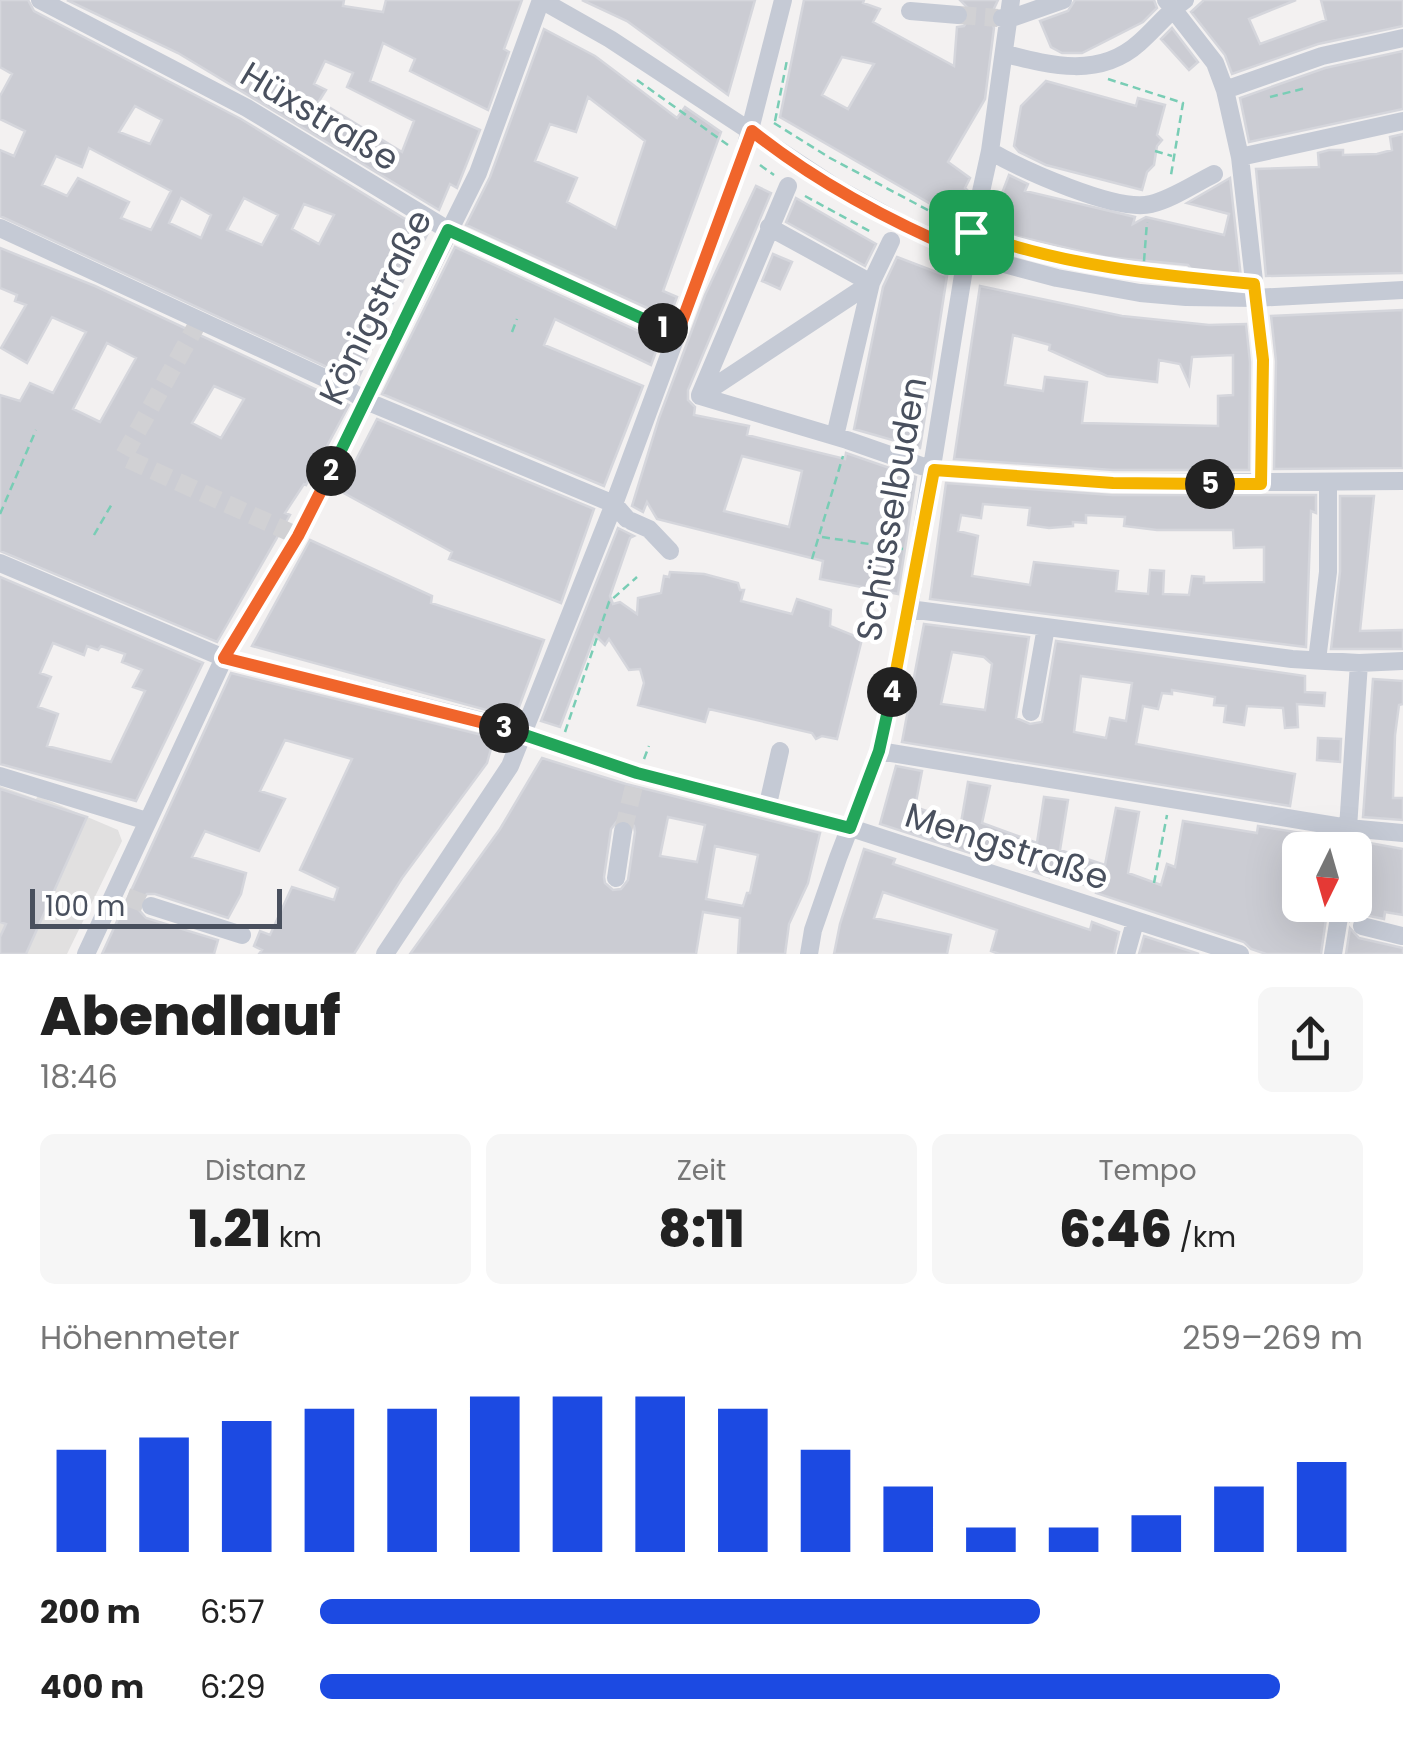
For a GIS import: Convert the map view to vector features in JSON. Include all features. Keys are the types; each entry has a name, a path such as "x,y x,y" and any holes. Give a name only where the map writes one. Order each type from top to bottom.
{"street":[{"name":"Hüxstraße","path":"40,0 247,108 448,230 677,335"},
{"name":"Königstraße","path":"86,954 121,894 147,821 224,658 298,536 478,174 541,0"},
{"path":"541,0 610,39 838,189 967,254 1057,278 1140,293 1255,298 1403,290"},
{"path":"385,954 510,766 624,515 677,335 752,131 783,0"},
{"path":"1006,12 1063,0"},
{"path":"1006,54 1034,62 1096,68 1136,46 1174,3 1215,63 1240,157 1263,360 1261,484"},
{"path":"910,11 958,15"},
{"name":"Schüsselbuden","path":"809,954 814,930 879,751 909,609 967,254 1006,54 1006,12"},
{"path":"1225,90 1322,56 1403,38"},
{"path":"1240,157 1403,120"},
{"path":"990,151 1022,170 1074,190 1149,205 1214,174"},
{"path":"700,396 788,186"},
{"path":"769,227 871,283"},
{"path":"0,228 366,400 624,515 648,529 670,552"},
{"path":"841,438 871,283 891,241"},
{"path":"700,396 871,283"},
{"path":"700,396 934,470 1113,483 1403,480"},
{"path":"1316,660 1328,572 1328,483"},
{"name":"Mengstraße","path":"0,563 224,658 482,721 636,779 768,804 1240,954"},
{"path":"909,609 1316,660 1403,661"},
{"path":"1031,712 1046,627"},
{"path":"1350,829 1359,663"},
{"path":"768,804 780,751"},
{"path":"879,751 1350,829 1403,833"},
{"path":"0,776 147,821"},
{"path":"616,878 623,832"},
{"path":"152,906 242,935"},
{"path":"1126,954 1135,922"},
{"path":"1333,954 1345,922"},
{"path":"1356,922 1402,936"}],"path":[{"path":"1096,68 1106,78 1183,102 1167,196"},
{"path":"626,71 718,139"},
{"path":"1270,97 1306,88"},
{"path":"774,122 830,158 971,232 1008,246"},
{"path":"1155,151 1174,157"},
{"path":"763,168 788,186 891,241"},
{"path":"1144,274 1149,205"},
{"path":"1092,266 1198,279"},
{"path":"512,332 517,319"},
{"path":"0,514 36,430"},
{"path":"812,558 841,438"},
{"path":"94,535 113,502"},
{"path":"818,536 919,551"},
{"path":"568,726 609,602 637,577"},
{"path":"1154,883 1169,799"}],"shaded area":[{"path":"0,786 36,799 38,796 118,830 122,841 67,954 0,954"}],"building":[{"path":"0,0 28,0 34,11 241,119 428,233 357,381 0,216 0,150 14,156 25,131 0,119 0,96 12,74 0,67","holes":["135,106 162,120 150,144 119,132","89,148 171,191 151,230 121,218 129,202 78,178 67,196 42,185 56,156 82,167","181,198 211,215 201,238 169,223","244,198 278,215 262,245 227,230","304,204 334,215 319,244 292,229"]},
{"path":"67,0 344,0 343,6 383,12 386,0 522,0 488,110 410,71 415,59 383,43 370,81 480,130 457,188 450,184 439,210 178,53","holes":["325,61 353,73 347,87 414,121 402,152 319,101 326,90 314,84"]},
{"path":"582,0 755,0 728,95 627,21"},
{"path":"804,0 864,0 863,3 880,9 873,22 954,66 957,27 964,26 970,17 969,9 960,0 998,0 990,17 994,28 985,99 948,162 970,178 965,188 968,191 962,222 780,117","holes":["842,57 874,64 848,109 822,95"]},
{"path":"1075,0 1154,0 1157,8 1143,22 1082,53 1062,53 1051,47 1040,21 1068,11"},
{"path":"1204,0 1296,0 1249,19 1260,44 1326,20 1321,0 1403,0 1403,26 1318,44 1232,74 1225,55 1191,12"},
{"path":"1172,28 1198,62 1189,70 1161,39"},
{"path":"544,29 595,56 677,118 685,107 721,132 663,291 677,297 669,318 466,225 490,177","holes":["588,97 645,141 616,228 567,202 577,178 535,161 550,124 576,132"]},
{"path":"1403,51 1403,109 1249,142 1240,98 1325,68"},
{"path":"1046,81 1136,106 1138,98 1165,105 1157,135 1162,140 1142,190 1046,165 1019,152 1014,146 1021,106"},
{"path":"1403,134 1403,273 1266,276 1256,169 1319,167 1318,153 1329,150 1343,150 1343,155 1377,154 1392,150 1390,137"},
{"path":"1009,175 1028,184 1025,191 1135,217 1133,224 1146,217 1224,235 1229,214 1187,203 1230,178 1241,278 1193,272 1188,265 1105,257 986,229 992,202 998,204"},
{"path":"756,186 771,193 688,390 688,400 695,407 694,415 749,426 747,435 845,459 846,453 916,477 898,594 820,579 823,561 657,519 647,502 643,512 632,506 659,418 705,295","holes":["742,456 802,471 789,527 724,511"]},
{"path":"796,198 876,244 865,266 786,222"},
{"path":"455,247 660,341 651,365 555,319 544,345 643,386 604,486 382,394"},
{"path":"0,248 95,286 349,405 306,485 285,513 290,515 217,642 0,551 0,395 20,401 30,383 53,393 86,332 52,317 27,363 1,348 26,305 15,301 17,295 0,288","holes":["107,343 136,358 100,422 73,409","214,386 244,399 221,438 192,423"]},
{"path":"773,254 792,262 780,289 762,281"},
{"path":"897,257 947,276 920,448 854,429 883,287"},
{"path":"980,286 1122,316 1209,325 1246,324 1250,362 1249,470 1113,470 954,459","holes":["1013,335 1050,345 1049,350 1107,376 1157,382 1159,360 1180,364 1189,384 1192,357 1233,355 1233,395 1218,396 1218,426 1082,423 1087,382 1045,377 1043,391 1005,385"]},
{"path":"1403,310 1403,468 1274,469 1276,361 1271,316"},
{"path":"377,419 594,509 561,603 449,559 452,552 340,491"},
{"path":"946,483 1112,495 1316,495 1316,513 1311,511 1306,647 930,599","holes":["983,504 1030,508 1028,525 1049,528 1086,523 1086,515 1125,517 1124,526 1157,530 1233,530 1234,548 1264,547 1264,582 1204,583 1204,577 1192,576 1189,595 1163,594 1164,571 1150,570 1148,594 1116,591 1118,571 1034,562 1030,585 972,576 978,536 958,531 961,515 981,518"]},
{"path":"1340,496 1374,496 1360,631 1403,630 1403,649 1331,649 1340,572"},
{"path":"618,528 634,536 610,596 613,604 620,602 637,614 638,598 661,593 664,576 669,577 670,572 704,574 738,583 740,590 744,590 741,601 792,614 797,599 831,610 830,626 862,639 837,739 816,739 812,733 709,709 705,722 638,705 644,683 640,669 629,670 609,639 605,645 595,635 560,727 541,721"},
{"path":"310,540 432,596 431,603 544,640 516,715 252,646"},
{"path":"0,577 203,663 136,801 0,764","holes":["53,643 84,655 87,646 98,650 101,646 125,654 122,662 142,670 133,687 145,691 111,762 47,746 58,714 38,707 51,677 40,673"]},
{"path":"924,624 1029,637 1016,718 1030,724 1042,722 1056,641 1305,676 1305,692 1325,693 1324,706 1297,704 1298,727 1285,728 1283,708 1247,706 1244,725 1224,722 1226,706 1214,705 1215,697 1172,690 1172,694 1162,693 1158,709 1143,706 1136,744 1295,774 1290,806 902,742","holes":["952,652 984,657 992,664 985,710 941,704","1081,676 1132,683 1126,721 1110,718 1106,738 1074,732"]},
{"path":"231,673 494,738 487,763 402,878 354,954 259,954 262,950 254,946 260,931 270,935 292,887 334,900 338,888 300,870 352,759 285,740 260,791 285,799 259,851 205,831 192,857 246,873 241,894 228,918 155,894 147,894 140,901 139,910 146,918 218,940 214,954 102,954"},
{"path":"1373,679 1403,681 1403,704 1399,705 1395,735 1393,798 1403,798 1403,820 1363,817"},
{"path":"1318,738 1341,739 1340,762 1317,760"},
{"path":"542,758 626,784 820,833 808,883 789,924 785,954 738,954 740,918 703,912 696,954 410,954 500,829","holes":["668,817 705,825 697,862 660,856","626,819 635,832 628,880 621,889 613,890 604,877 611,829 618,820","715,846 758,855 750,893 743,906 706,899"]},
{"path":"896,766 922,771 915,807 961,823 968,782 990,786 982,823 1037,843 1044,797 1068,800 1060,850 1105,865 1116,808 1139,812 1128,873 1161,885 1167,864 1175,867 1183,821 1257,833 1258,826 1295,832 1282,832 1282,922 1326,922 1321,954 1266,954 1244,942 1096,893 1097,889 1050,873 1049,877 1026,869 1027,865 976,847 973,854 880,824"},
{"path":"0,789 87,817 26,954 0,954 0,937 6,924 0,922"},
{"path":"1372,843 1403,849 1403,915 1385,912 1384,919 1372,916"},
{"path":"864,849 895,859 893,864 1090,930 1092,922 1119,932 1114,954 999,954 991,951 997,930 883,892 874,918 951,935 947,954 834,954"},
{"path":"1350,928 1359,938 1403,948 1403,954 1346,954"},
{"path":"1144,936 1199,954 1139,954"}],"tunnel":[{"path":"958,15 998,18"},
{"path":"199,321 123,457 298,536"},
{"path":"623,831 634,786"},
{"path":"127,897 151,906"}],"route":[{"path":"752,131 838,189 943,244 967,254 971,232 1074,263 1254,284 1263,360 1261,484 1113,483 934,470 879,751 850,828 637,773 482,721 224,658 298,536 448,230 677,335 752,131"}]}
